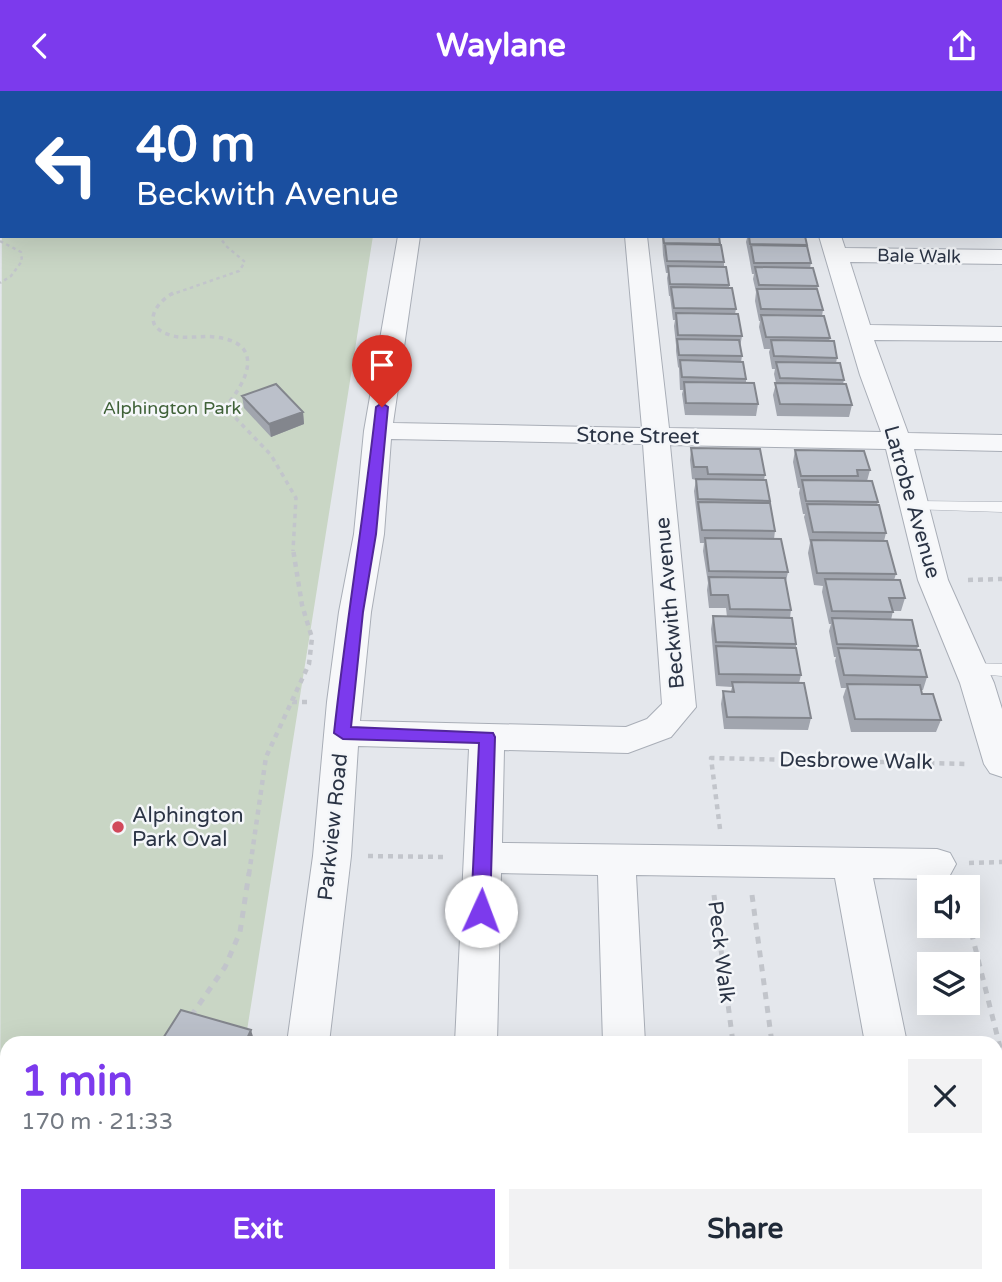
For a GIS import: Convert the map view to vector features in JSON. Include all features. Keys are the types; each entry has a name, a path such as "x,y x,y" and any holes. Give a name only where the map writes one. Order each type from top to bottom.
{"street":[{"name":"Parkview Road","path":"309,1036 332,856 355,612 369,534 378,431 410,238"},
{"name":"Beckwith Avenue","path":"343,733 628,740 659,728 679,707 636,238"},
{"name":"Bale Walk","path":"833,245 1002,257"},
{"name":"Latrobe Avenue","path":"833,245 898,442 933,580 971,669 1002,764"},
{"path":"860,333 1002,334"},
{"name":"Stone Street","path":"378,431 1002,443"},
{"path":"476,1036 487,737"},
{"path":"483,858 937,864"},
{"path":"616,860 624,1036"},
{"path":"851,863 885,1036"}],"lane":[{"path":"916,506 1002,507"},
{"path":"971,669 1002,670"}],"path":[{"path":"187,1022 225,967 240,932 266,757 309,664 312,638 302,605 293,556 296,498 271,455 225,407 243,388 248,375 249,360 240,347 222,338 172,336 160,330 153,321 152,310 158,300 171,293 239,271 245,263 220,238"},
{"path":"0,241 21,252 22,261 11,276 0,283"},
{"name":"Desbrowe Walk","path":"711,758 970,764"},
{"name":"Peck Walk","path":"711,758 727,861 733,1036"},
{"path":"367,856 483,858"},
{"path":"727,861 770,1036"},
{"path":"973,938 997,1036"}],"green space":[{"name":"Alphington Park","path":"2,238 373,238 246,1036 0,1036"}],"building":[{"path":"663,238 719,238 720,244 664,243"},
{"path":"749,238 805,238 807,245 750,244"},
{"path":"665,244 721,245 724,262 667,261"},
{"path":"751,245 807,246 811,263 754,263"},
{"path":"668,266 726,267 729,285 670,284"},
{"path":"755,267 813,268 818,286 759,285"},
{"path":"671,287 732,288 736,309 674,308"},
{"path":"757,289 817,289 823,310 761,309"},
{"path":"676,313 738,314 742,336 678,335"},
{"path":"761,315 824,316 830,338 766,337"},
{"path":"677,339 739,340 742,356 679,355"},
{"path":"771,340 834,341 837,358 774,356"},
{"path":"680,360 743,362 746,379 682,377"},
{"path":"776,362 840,363 844,380 780,378"},
{"path":"684,382 754,383 758,404 686,403"},
{"path":"775,383 846,384 852,405 780,404"},
{"path":"276,384 303,412 269,424 242,396"},
{"path":"691,448 760,449 765,475 708,474 707,467 694,467"},
{"path":"795,450 864,451 870,470 857,470 858,476 801,476"},
{"path":"696,479 766,480 770,501 698,499"},
{"path":"802,480 872,481 878,502 806,501"},
{"path":"698,502 770,503 775,531 702,530"},
{"path":"807,504 879,505 886,533 813,532"},
{"path":"705,538 781,539 788,572 709,571"},
{"path":"811,540 887,541 896,574 817,573"},
{"path":"709,577 785,578 791,610 730,609 728,595 711,595"},
{"path":"825,579 900,580 905,598 889,598 893,612 832,611"},
{"path":"713,616 792,618 796,644 716,642"},
{"path":"832,618 912,620 918,646 837,644"},
{"path":"716,646 796,648 801,675 719,674"},
{"path":"838,648 920,650 927,677 844,675"},
{"path":"732,682 804,683 811,718 727,717 723,691 734,692"},
{"path":"847,684 920,685 922,694 933,694 941,720 855,719"},
{"path":"181,1010 251,1030 248,1036 164,1036"}],"place":[{"name":"Alphington Park Oval","path":"118,827"}],"route":[{"path":"382,407 369,534 355,612 344,702 343,733 487,737 481,911"}]}
